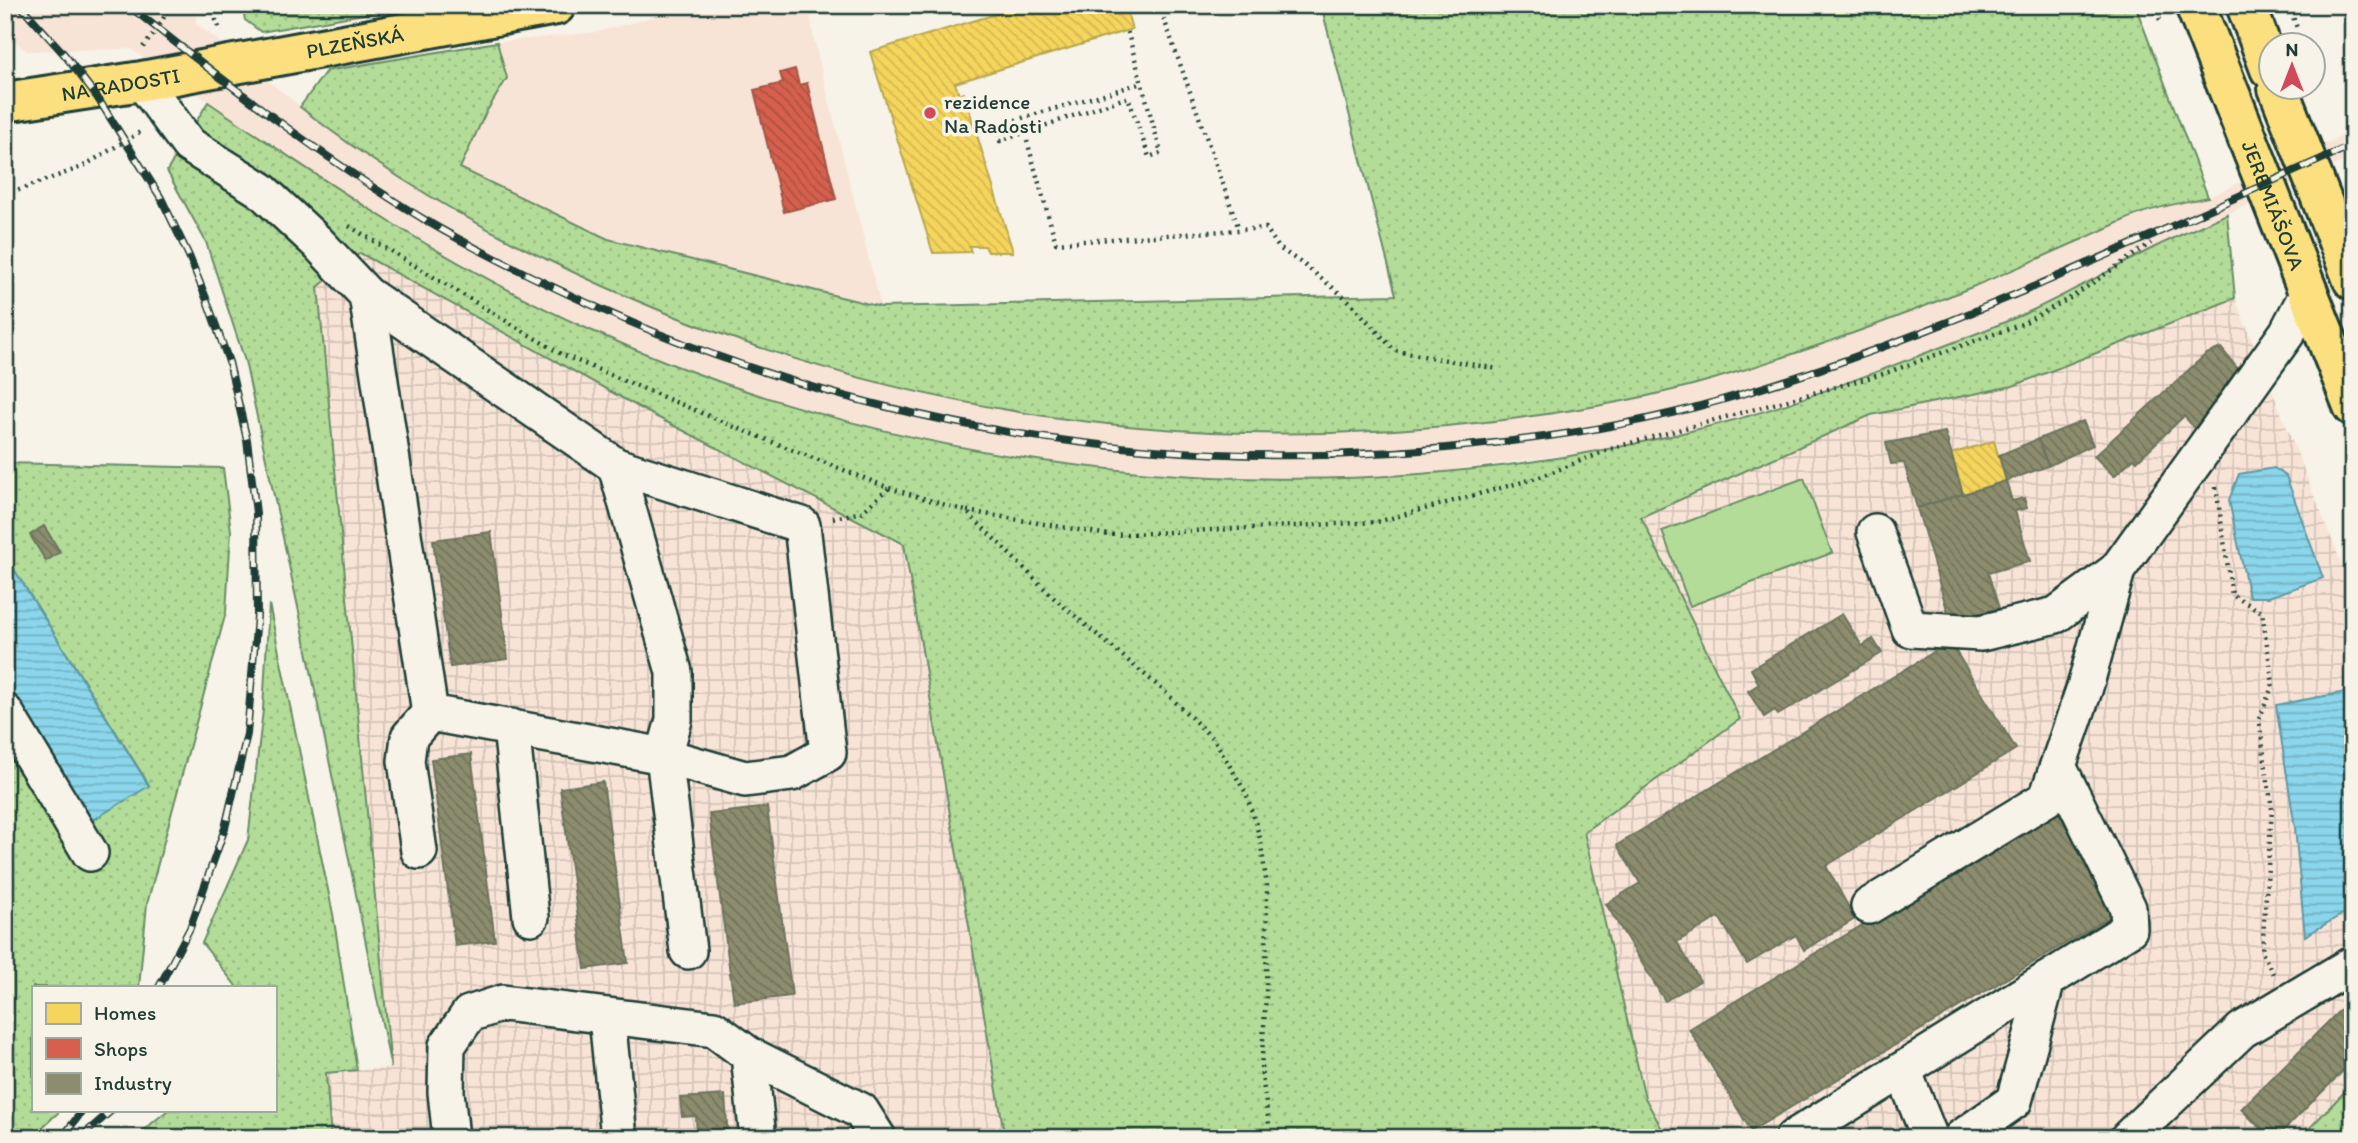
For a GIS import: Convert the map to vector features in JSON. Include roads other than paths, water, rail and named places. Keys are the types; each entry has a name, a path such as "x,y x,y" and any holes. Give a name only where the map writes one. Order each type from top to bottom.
{"main road":[{"name":"PLZEŇSKÁ","path":"236,64 556,5"},
{"name":"JEREMIÁŠOVA","path":"2195,5 2353,406"},
{"path":"2246,5 2256,32"},
{"name":"NA RADOSTI","path":"5,102 236,64"},
{"path":"2283,102 2353,280"}],"lane":[{"path":"142,81 188,145 261,190 317,242 367,295 617,467 802,525 828,753 792,773 745,779 664,756 430,713"},
{"path":"1875,532 1910,629 1981,632 2056,615 2117,570 2287,333 2308,293"},
{"path":"367,295 430,713 409,737 406,761 419,851"},
{"path":"617,467 674,672 674,720 664,756 688,951"},
{"path":"1869,906 2047,798 2085,687 2117,570"},
{"path":"5,712 90,853"},
{"path":"510,727 531,916"},
{"path":"1793,1138 2129,929 2128,908 2058,766"},
{"path":"2128,1138 2242,1030 2353,964"},
{"path":"1961,1138 2014,1101 2047,979"},
{"path":"451,1138 446,1091 447,1046 469,1014 503,1003 714,1029 749,1055 861,1111 878,1138"},
{"path":"607,1017 619,1138"},
{"path":"749,1055 758,1138"},
{"path":"1903,1070 1930,1138"}],"water":[{"path":"2274,468 2286,476 2323,578 2269,597 2249,597 2229,500 2239,474"},
{"path":"5,555 149,786 88,823 5,689"},
{"path":"2352,691 2353,908 2305,936 2295,828 2276,705"}],"railway":[{"path":"20,5 64,54 97,97 161,198 189,256 229,362 247,440 256,513 257,616 247,734 225,828 190,928 160,986"},
{"path":"128,5 275,119 390,198 444,231 503,262 659,334 774,375 890,408 1009,432 1129,448 1250,455 1372,453 1550,436 1690,409 1800,376 1960,317 2353,145"},
{"path":"62,1138 82,1112"},
{"path":"80,1138 110,1112"}],"place":[{"name":"rezidence Na Radosti","path":"930,113"}]}
